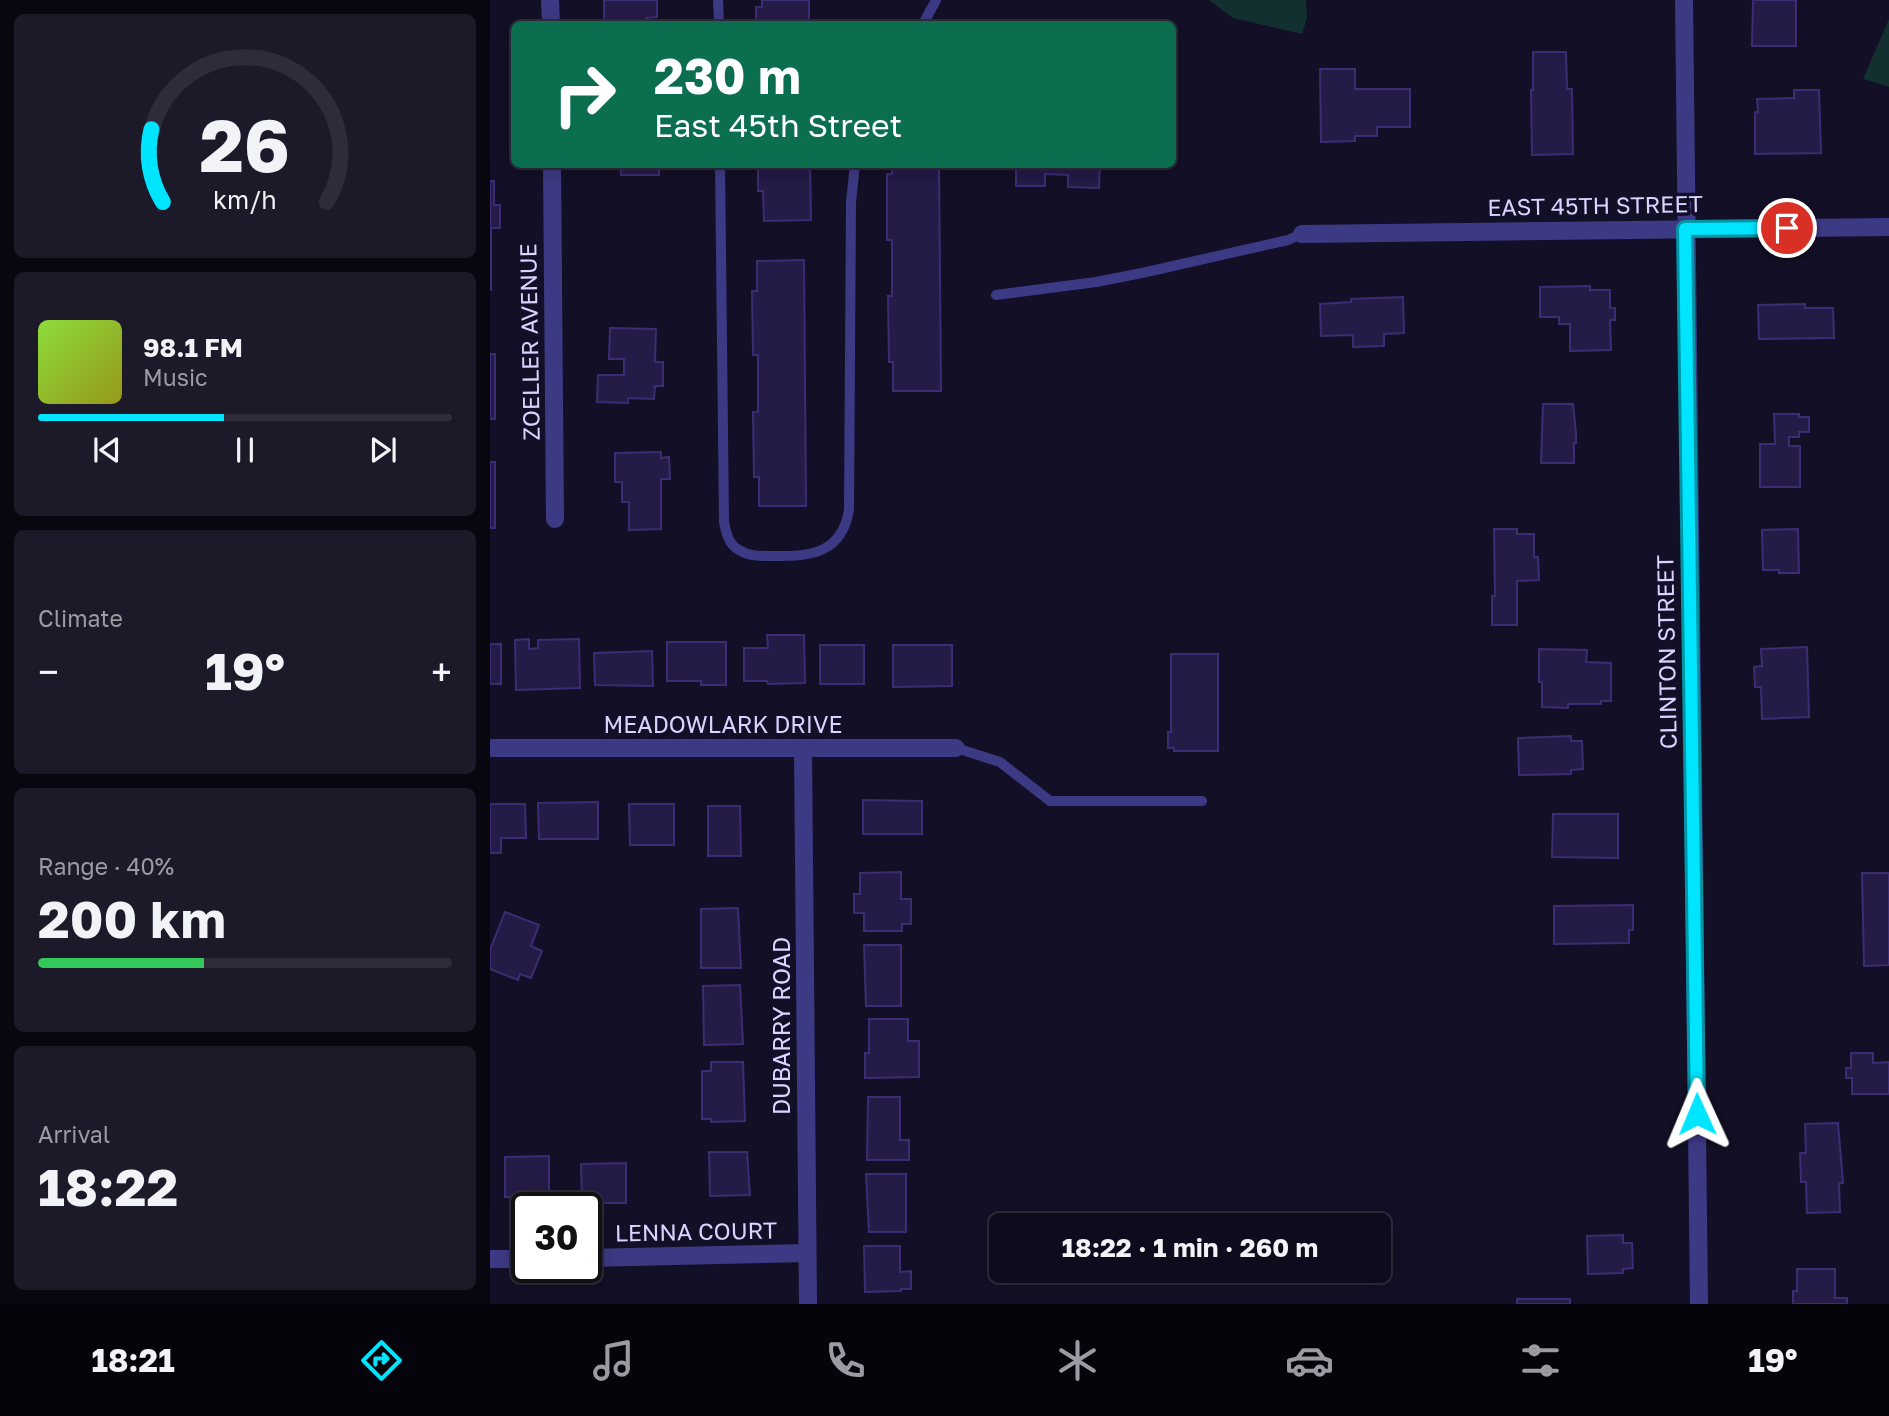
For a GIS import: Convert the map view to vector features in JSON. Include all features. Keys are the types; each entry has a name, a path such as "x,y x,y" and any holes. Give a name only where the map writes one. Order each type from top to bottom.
{"street":[{"path":"551,0 551,21"},
{"name":"CLINTON STREET","path":"1684,0 1699,1304"},
{"name":"ZOELLER AVENUE","path":"552,168 555,519"},
{"name":"EAST 45TH STREET","path":"1303,234 1889,227"},
{"name":"MEADOWLARK DRIVE","path":"490,748 956,748"},
{"name":"DUBARRY ROAD","path":"803,749 807,1304"},
{"name":"LENNA COURT","path":"602,1258 807,1253"},
{"path":"490,1259 511,1259"}],"lane":[{"path":"718,0 719,21"},
{"path":"925,21 936,0"},
{"path":"720,168 726,534 738,550 749,554 804,557 822,551 836,539 846,522 849,510 851,202 855,168"},
{"path":"996,295 1142,273 1288,240 1303,234"},
{"path":"956,748 1000,762 1050,802 1202,802"}],"green space":[{"path":"1209,0 1306,0 1307,18 1302,34 1233,18"},
{"path":"1889,19 1889,87 1863,79"}],"building":[{"path":"604,0 657,0 657,17 646,18 646,21 604,20"},
{"path":"762,0 809,0 809,21 756,21 756,7 762,7"},
{"path":"1753,0 1796,0 1796,46 1752,46"},
{"path":"1533,52 1566,52 1567,89 1572,89 1573,154 1532,155"},
{"path":"1320,69 1355,69 1355,89 1410,89 1410,127 1377,127 1377,136 1355,136 1355,141 1321,142"},
{"path":"1794,90 1819,90 1821,153 1755,154 1757,99 1794,98"},
{"path":"620,168 659,168 659,175 621,175"},
{"path":"758,168 810,168 811,220 764,221 763,191 758,191"},
{"path":"892,168 939,168 941,391 893,391 893,362 889,362 888,296 892,296 892,240 887,240 887,174 892,174"},
{"path":"1016,168 1100,168 1099,188 1068,187 1068,175 1045,174 1045,186 1016,186"},
{"path":"490,181 494,181 494,205 500,205 500,228 491,228 491,291"},
{"path":"804,260 806,506 759,506 759,477 754,477 753,412 758,412 758,355 753,355 752,291 757,291 757,261"},
{"path":"1590,286 1590,290 1610,290 1610,308 1615,308 1615,320 1610,320 1611,350 1570,351 1570,324 1559,324 1559,317 1540,317 1540,287"},
{"path":"1403,297 1404,333 1384,334 1384,346 1353,347 1353,335 1321,336 1320,304 1351,302 1351,299"},
{"path":"1805,304 1805,308 1833,308 1834,338 1759,339 1758,305"},
{"path":"610,328 656,329 655,362 663,362 663,386 655,386 654,399 628,398 628,403 597,402 598,375 624,375 624,359 609,359"},
{"path":"490,354 495,354 495,419 490,419"},
{"path":"1543,404 1573,404 1576,433 1574,463 1541,463"},
{"path":"1774,414 1799,414 1799,417 1809,417 1809,432 1799,432 1799,437 1789,437 1789,446 1800,446 1800,487 1760,487 1760,444 1775,444"},
{"path":"661,452 661,458 669,457 670,479 661,479 661,529 629,530 629,502 622,502 622,482 615,482 615,453"},
{"path":"490,462 495,462 495,528 490,528"},
{"path":"1494,529 1517,529 1517,534 1534,534 1534,557 1538,557 1539,580 1517,581 1517,625 1492,625 1492,596 1495,596"},
{"path":"1798,529 1799,573 1763,570 1762,530"},
{"path":"767,635 804,635 805,683 768,684 767,681 744,681 744,648 768,648"},
{"path":"529,639 529,649 538,648 538,640 579,639 580,688 516,690 515,640"},
{"path":"667,642 726,642 726,685 701,685 701,681 667,681"},
{"path":"490,644 501,644 501,684 490,684"},
{"path":"820,645 864,645 864,684 820,684"},
{"path":"893,645 952,645 952,686 893,687"},
{"path":"1807,647 1809,717 1762,719 1761,687 1755,687 1754,667 1762,666 1761,649"},
{"path":"1539,649 1587,650 1586,662 1611,663 1611,701 1601,701 1601,704 1568,704 1568,708 1542,707"},
{"path":"652,651 653,686 595,685 594,653"},
{"path":"1171,654 1218,654 1218,751 1174,751 1174,748 1168,748 1168,732 1171,732"},
{"path":"1571,736 1571,741 1582,741 1583,769 1571,770 1571,774 1519,775 1518,738"},
{"path":"863,800 922,801 922,834 863,834"},
{"path":"598,802 598,839 539,839 538,803"},
{"path":"490,804 525,804 526,838 501,838 501,853 490,853"},
{"path":"629,804 674,804 674,845 630,845"},
{"path":"708,806 740,806 741,856 708,856"},
{"path":"1553,814 1618,814 1618,858 1552,857"},
{"path":"901,872 901,899 911,899 911,924 902,924 902,931 864,931 864,913 854,913 854,894 860,894 860,873"},
{"path":"1862,873 1889,873 1889,965 1864,966"},
{"path":"1633,905 1633,930 1629,930 1629,943 1554,944 1554,906"},
{"path":"738,908 741,968 701,968 701,909"},
{"path":"505,912 539,925 531,946 542,951 531,978 520,974 518,980 490,969 490,950"},
{"path":"864,945 901,945 901,1006 866,1006"},
{"path":"740,985 743,1044 704,1045 703,986"},
{"path":"869,1019 908,1019 908,1041 919,1041 919,1077 865,1078 865,1053 869,1053"},
{"path":"1851,1053 1873,1053 1873,1063 1889,1062 1889,1094 1852,1094 1852,1078 1846,1078 1846,1068 1851,1068"},
{"path":"711,1062 743,1062 745,1121 711,1122 711,1119 702,1119 702,1071 711,1071"},
{"path":"868,1097 900,1097 900,1140 909,1140 909,1160 867,1160"},
{"path":"1838,1123 1843,1183 1839,1183 1840,1212 1807,1213 1806,1182 1801,1182 1800,1153 1806,1153 1805,1124"},
{"path":"709,1152 747,1152 750,1195 710,1196"},
{"path":"549,1156 549,1192 511,1192 511,1197 505,1197 505,1157"},
{"path":"626,1163 626,1203 602,1203 602,1192 582,1192 581,1164"},
{"path":"866,1174 906,1174 906,1232 869,1232"},
{"path":"1623,1235 1623,1243 1632,1243 1633,1268 1623,1269 1623,1273 1588,1274 1587,1236"},
{"path":"864,1246 900,1246 900,1272 911,1271 911,1289 865,1292"},
{"path":"1797,1269 1835,1269 1835,1298 1847,1298 1847,1304 1793,1304 1793,1291 1797,1291"},
{"path":"1517,1299 1570,1299 1570,1304 1517,1304"}],"route":[{"path":"1697,1114 1685,229 1787,228"}]}
